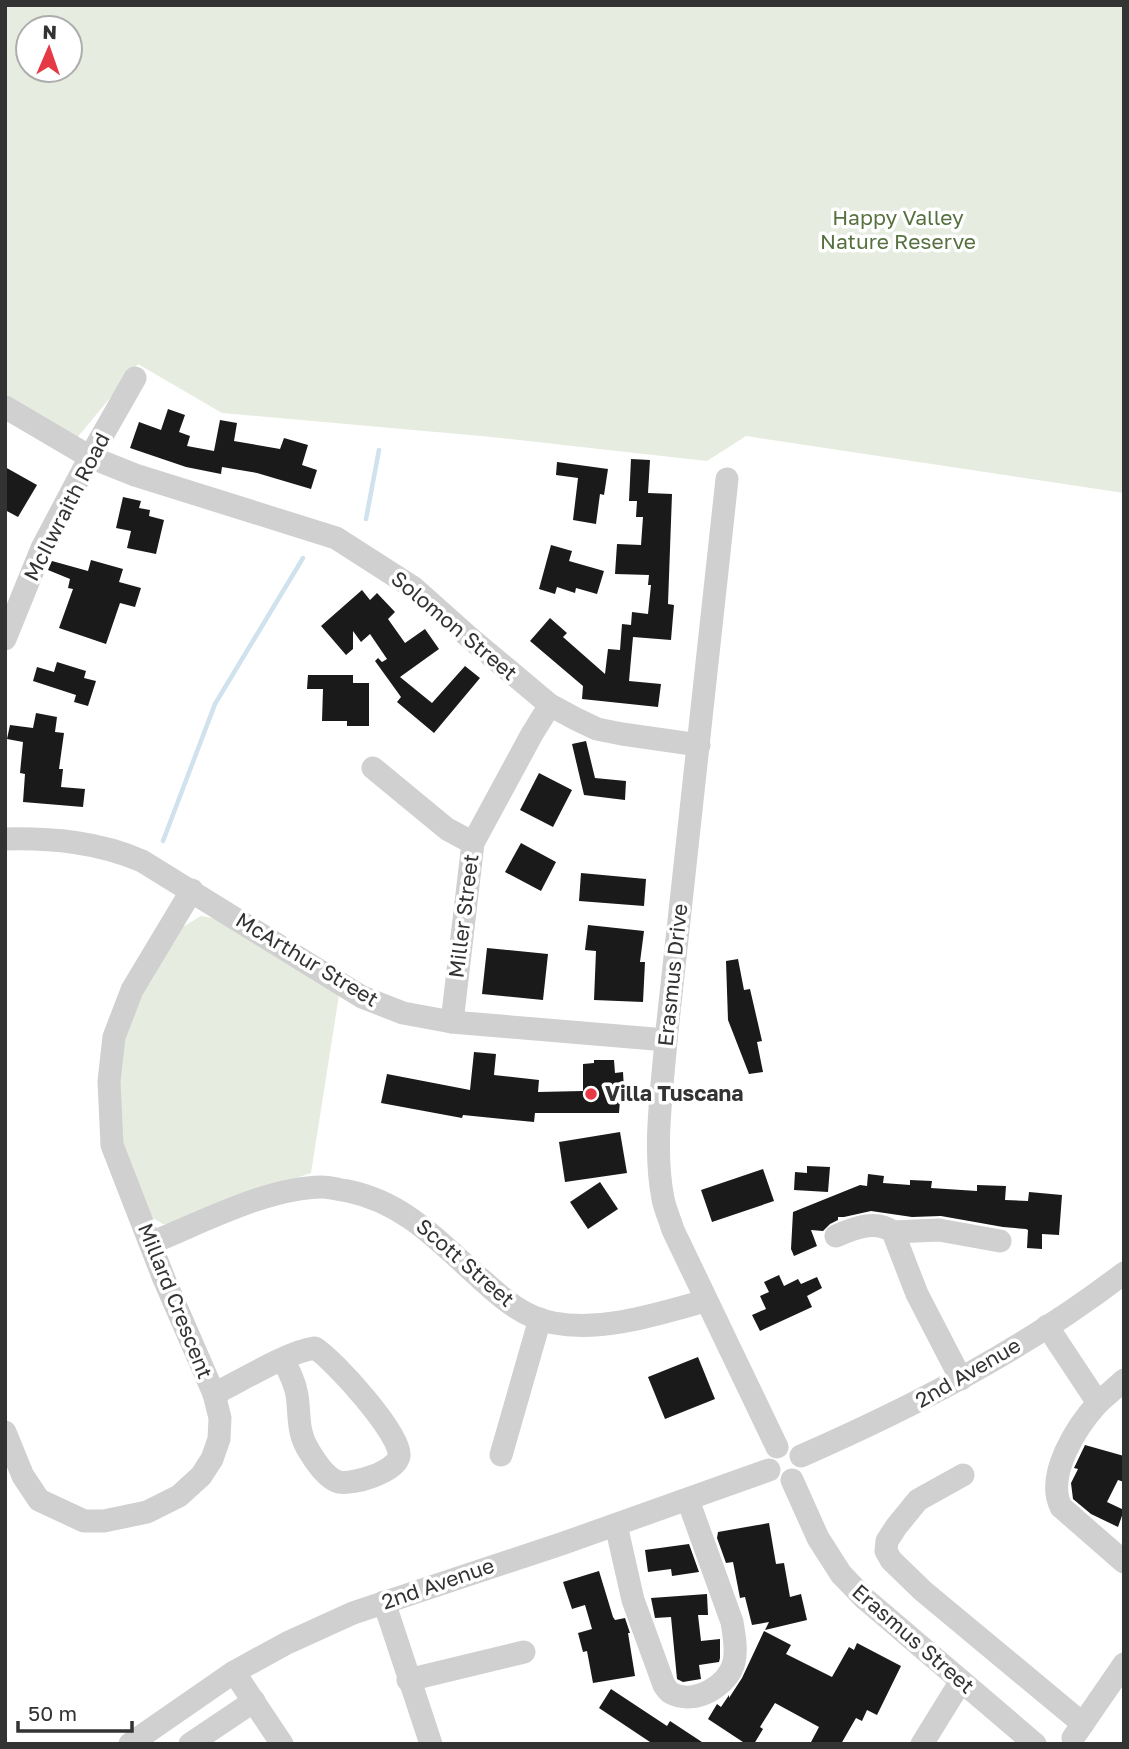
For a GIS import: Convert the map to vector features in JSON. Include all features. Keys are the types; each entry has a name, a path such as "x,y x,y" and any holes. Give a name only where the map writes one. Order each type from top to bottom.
{"street":[{"name":"McIlwraith Road","path":"5,639 43,548 135,378"},
{"name":"Solomon Street","path":"5,407 90,457 135,475 336,538 414,588 550,705 597,729 699,746"},
{"name":"Erasmus Drive","path":"727,479 666,1040 659,1139 663,1199 673,1230 777,1447"},
{"name":"Miller Street","path":"452,1022 473,843 550,705"},
{"path":"373,768 447,829 473,843"},
{"name":"McArthur Street","path":"5,839 61,840 124,853 192,890 362,997 403,1013 452,1022 666,1040"},
{"name":"Millard Crescent","path":"5,1432 23,1476 39,1500 85,1521 104,1521 147,1512 179,1496 201,1476 212,1460 219,1439 220,1418 214,1394 164,1279 111,1145 109,1082 114,1037 132,990 192,890"},
{"name":"Scott Street","path":"151,1242 269,1195 293,1189 325,1187 370,1196 413,1218 525,1315 582,1326 705,1301"},
{"path":"836,1236 857,1227 869,1226 885,1226 893,1232 917,1294 961,1379"},
{"path":"893,1232 939,1230 1000,1241"},
{"name":"2nd Avenue","path":"801,1456 961,1379 1047,1326 1124,1273"},
{"path":"501,1455 540,1319"},
{"path":"1047,1326 1098,1403"},
{"path":"214,1394 283,1360 306,1349 315,1348 323,1353 378,1415 397,1442 399,1456 394,1466 379,1474 348,1482 332,1478 302,1439 294,1382 283,1360"},
{"path":"1120,1551 1060,1507 1055,1492 1067,1451 1082,1421 1124,1380"},
{"path":"777,1447 793,1447 801,1456 803,1467 792,1480 776,1479 769,1471 768,1458 777,1447"},
{"name":"2nd Avenue","path":"130,1744 234,1672 287,1643 354,1613 769,1471"},
{"path":"962,1475 918,1500 895,1527 887,1541 886,1551 891,1560 1078,1731 1124,1664"},
{"name":"Erasmus Street","path":"792,1480 818,1538 841,1574 864,1598 1035,1744"},
{"path":"616,1525 634,1600 664,1685 671,1693 687,1696 707,1693 721,1684 730,1672 735,1643 732,1622 688,1500"},
{"path":"384,1602 431,1744"},
{"path":"408,1680 524,1652"},
{"path":"234,1672 282,1744"},
{"path":"922,1744 961,1681"},
{"path":"190,1744 254,1701"}],"green space":[{"name":"Happy Valley Nature Reserve","path":"5,5 1124,5 1124,493 746,436 707,461 492,437 222,413 138,364 76,439 5,396"},
{"path":"201,916 217,919 339,995 311,1173 172,1225 163,1224 151,1217 118,1131 120,1050 147,983 181,928"}],"building":[{"path":"168,409 185,415 179,432 190,436 187,446 214,451 220,420 237,423 234,441 280,449 284,438 308,445 302,465 317,470 311,489 257,473 222,467 221,474 186,467 130,448 139,422 161,430"},
{"path":"631,459 650,460 648,493 672,494 668,604 674,605 671,640 633,637 629,681 661,684 658,707 582,699 583,686 530,641 550,618 567,633 563,637 605,674 608,649 620,650 622,624 631,625 632,612 648,614 651,585 648,585 649,575 615,574 617,544 641,545 643,517 636,517 637,501 629,501"},
{"path":"557,462 608,469 604,495 600,494 596,524 573,520 578,478 556,475"},
{"path":"5,467 37,485 18,517 5,510"},
{"path":"123,497 141,501 139,508 150,510 149,516 164,520 156,554 127,548 131,531 116,528"},
{"path":"551,545 572,551 569,561 604,571 597,594 576,588 575,593 557,587 555,594 539,589"},
{"path":"91,560 123,569 119,582 141,588 135,607 120,603 106,644 59,628 73,589 68,588 70,579 48,570 52,561 88,571"},
{"path":"362,590 370,600 377,593 395,612 388,619 405,643 425,629 439,649 400,677 432,703 465,666 480,678 434,733 397,702 401,697 375,661 378,658 382,662 387,659 370,634 361,642 353,631 353,649 346,655 321,626"},
{"path":"57,662 86,671 84,678 96,681 88,706 74,702 76,695 33,681 37,667 54,672"},
{"path":"308,675 353,675 353,683 369,683 369,726 347,726 347,721 322,721 323,689 307,689"},
{"path":"36,713 57,717 55,732 64,733 59,769 63,769 61,787 85,789 83,807 23,802 25,774 20,773 23,742 7,739 10,725 33,728"},
{"path":"586,741 595,778 626,781 625,800 584,795 572,744"},
{"path":"539,773 572,790 553,827 520,810"},
{"path":"521,843 556,862 541,891 505,872"},
{"path":"581,873 646,879 644,906 579,901"},
{"path":"588,925 644,931 640,962 645,962 643,1002 594,1000 596,951 585,950"},
{"path":"487,948 548,954 543,1000 482,994"},
{"path":"738,959 744,990 750,989 762,1041 757,1042 763,1072 749,1074 728,1020 726,961"},
{"path":"474,1052 496,1054 494,1075 539,1080 538,1092 583,1091 583,1064 594,1063 594,1060 614,1060 615,1073 623,1072 624,1089 621,1088 619,1113 535,1113 534,1122 463,1115 462,1118 381,1103 387,1074 470,1090"},
{"path":"620,1132 627,1173 565,1182 559,1142"},
{"path":"807,1166 830,1167 828,1192 794,1190 795,1172 807,1173"},
{"path":"763,1169 774,1201 712,1222 701,1190"},
{"path":"868,1174 884,1176 883,1183 910,1185 910,1180 932,1181 931,1188 977,1191 977,1185 1006,1186 1005,1200 1028,1201 1029,1192 1062,1195 1059,1235 1042,1234 1042,1249 1027,1248 1026,1229 941,1216 912,1217 871,1211 838,1217 838,1220 823,1231 811,1230 817,1246 794,1256 791,1249 793,1212 860,1185 867,1186"},
{"path":"600,1182 618,1209 588,1229 570,1202"},
{"path":"779,1275 784,1286 798,1279 801,1284 817,1277 822,1288 807,1296 812,1307 760,1331 752,1315 766,1309 760,1296 769,1292 764,1282"},
{"path":"698,1357 715,1399 665,1419 648,1377"},
{"path":"1085,1445 1124,1456 1124,1482 1118,1480 1107,1502 1124,1510 1118,1527 1091,1514 1073,1499 1071,1483 1078,1469 1074,1468"},
{"path":"769,1523 776,1564 784,1563 790,1597 801,1594 807,1620 765,1630 769,1622 752,1625 745,1597 740,1598 733,1562 726,1563 717,1538 718,1532"},
{"path":"689,1544 699,1572 672,1576 671,1569 648,1572 645,1550"},
{"path":"599,1571 613,1617 615,1620 625,1618 630,1633 635,1676 593,1683 587,1651 583,1652 578,1633 592,1629 585,1605 572,1609 563,1582"},
{"path":"707,1594 708,1615 698,1615 701,1641 720,1639 719,1662 699,1665 701,1679 683,1682 677,1679 671,1617 655,1618 651,1598"},
{"path":"764,1631 791,1645 786,1654 832,1677 849,1647 854,1650 857,1643 901,1666 877,1715 867,1710 862,1721 856,1718 841,1744 810,1744 819,1727 775,1703 760,1727 763,1729 754,1744 746,1744 708,1719 717,1704 721,1707 729,1695 729,1698 742,1678"},
{"path":"611,1689 667,1726 670,1721 705,1744 653,1744 599,1708"}],"waterway":[{"path":"366,519 379,450"},
{"path":"163,841 215,704 303,558"}],"place":[{"name":"Villa Tuscana","path":"591,1094"}]}
